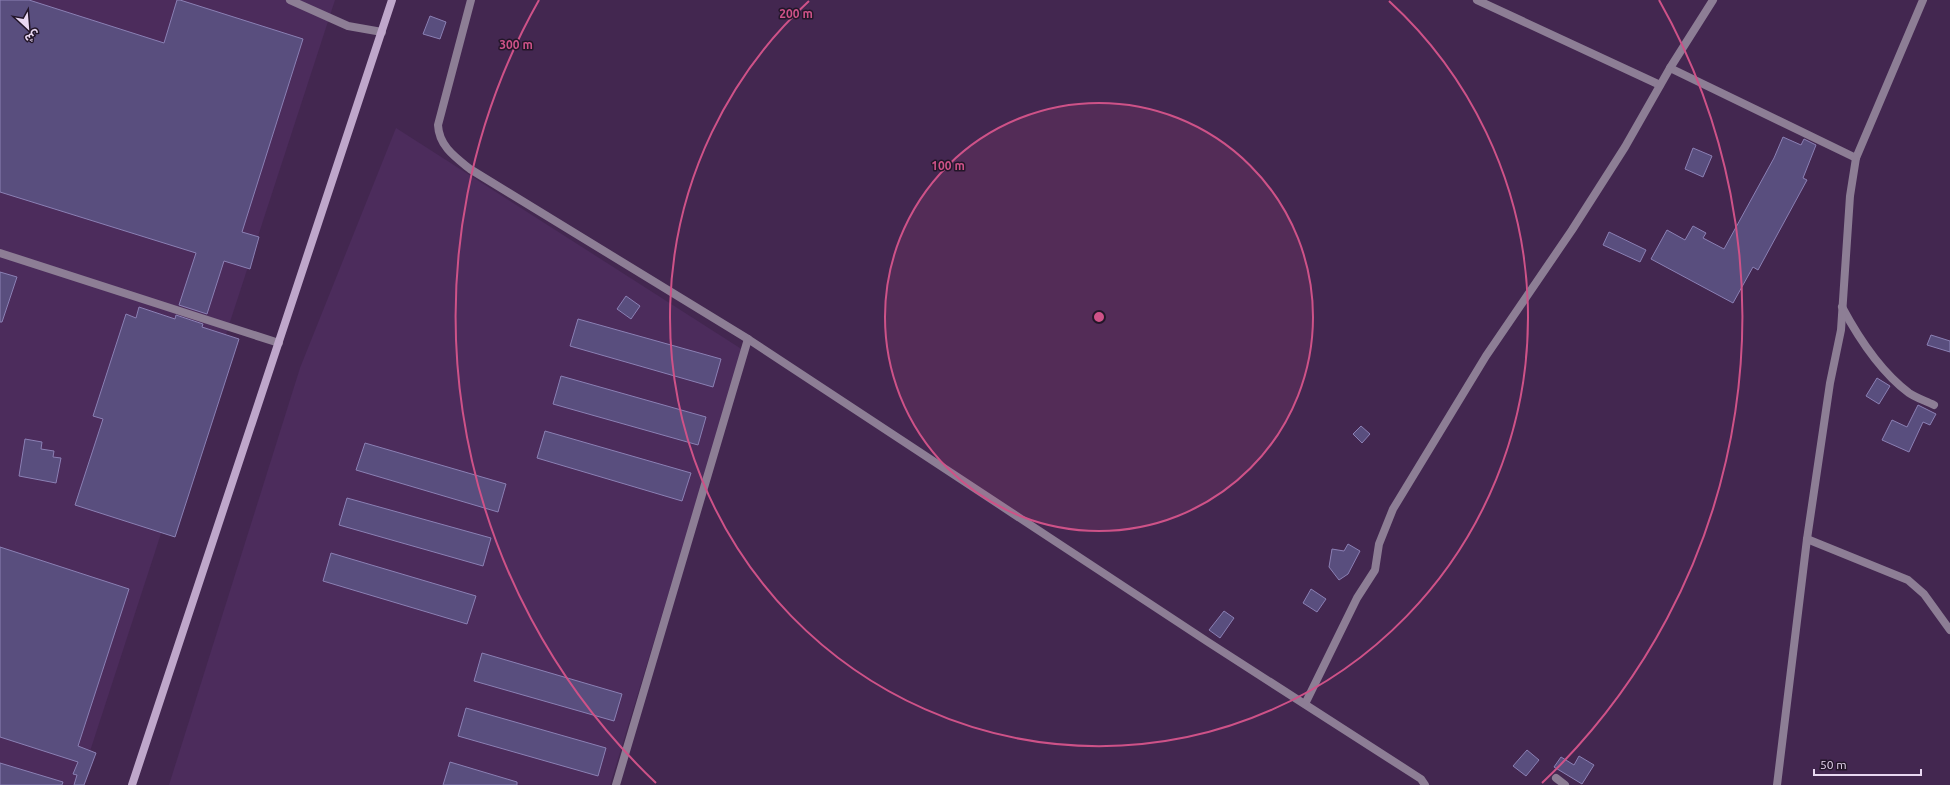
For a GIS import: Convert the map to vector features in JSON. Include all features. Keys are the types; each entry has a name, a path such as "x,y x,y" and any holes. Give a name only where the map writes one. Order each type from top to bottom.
{"street":[{"path":"290,0 348,26 382,32"},
{"path":"132,785 392,0"},
{"path":"471,0 440,110 438,125 439,135 445,146 454,156 470,169 748,339 1421,779 1425,785"},
{"path":"1477,0 1660,85"},
{"path":"1305,704 1357,598 1375,570 1379,544 1394,509 1486,356 1572,230 1625,147 1670,68 1713,0"},
{"path":"1777,785 1807,539 1830,383 1841,330 1850,196 1856,158 1923,0"},
{"path":"1670,68 1856,158"},
{"path":"0,253 279,343"},
{"path":"1842,308 1855,332 1894,379 1909,393 1934,405"},
{"path":"616,785 748,339"},
{"path":"1807,539 1908,580 1924,594 1950,630"},
{"path":"1556,778 1565,785"}],"shaded area":[{"path":"0,0 335,0 79,785 0,785"},
{"path":"396,128 743,350 610,785 169,785 300,368"}],"building":[{"path":"0,0 29,0 164,43 177,0 180,0 303,39 242,232 259,237 250,269 224,261 207,314 179,305 196,253 0,192"},
{"path":"430,16 446,22 440,39 423,34"},
{"path":"1783,137 1801,145 1804,139 1816,145 1803,178 1807,180 1758,270 1753,267 1733,303 1651,259 1667,230 1685,240 1693,226 1706,233 1703,238 1724,249 1774,158"},
{"path":"1693,148 1712,156 1703,177 1685,169"},
{"path":"1609,232 1646,250 1640,262 1603,245"},
{"path":"0,272 17,277 2,322 0,322"},
{"path":"626,296 640,306 631,319 617,309"},
{"path":"139,307 175,319 176,315 203,324 202,327 239,339 175,537 75,505 103,419 93,416 126,314 136,318"},
{"path":"578,319 721,359 713,387 570,346"},
{"path":"1931,335 1950,341 1950,352 1927,345"},
{"path":"561,376 706,417 698,445 553,404"},
{"path":"1877,378 1890,386 1879,404 1866,396"},
{"path":"1918,405 1936,414 1930,425 1923,422 1909,452 1882,440 1892,420 1907,427"},
{"path":"1361,426 1370,434 1362,443 1353,434"},
{"path":"545,431 691,473 682,501 537,458"},
{"path":"25,439 42,442 41,449 54,451 53,457 61,458 56,483 19,476"},
{"path":"365,443 506,484 498,512 356,470"},
{"path":"347,498 491,538 483,566 339,525"},
{"path":"1348,544 1360,551 1348,574 1339,580 1329,567 1332,549 1344,551"},
{"path":"0,547 129,589 78,746 96,753 84,785 74,785 77,775 73,774 78,762 0,737"},
{"path":"331,553 476,596 467,624 323,581"},
{"path":"1311,589 1326,599 1317,612 1303,603"},
{"path":"1224,611 1234,618 1220,638 1209,630"},
{"path":"482,653 622,694 614,721 474,681"},
{"path":"466,708 606,748 598,776 458,736"},
{"path":"1527,750 1539,760 1526,776 1513,766"},
{"path":"1579,756 1594,765 1582,784 1554,767 1561,757 1574,765"},
{"path":"450,762 517,782 517,785 443,785"},
{"path":"0,763 63,782 62,785 0,785"}]}
